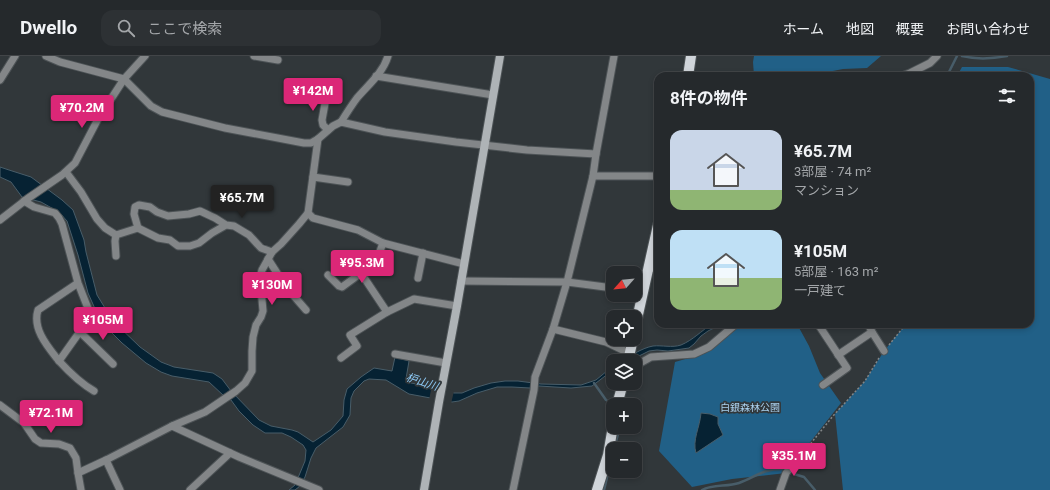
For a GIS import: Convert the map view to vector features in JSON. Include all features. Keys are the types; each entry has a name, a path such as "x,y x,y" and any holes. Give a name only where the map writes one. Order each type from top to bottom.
{"main road":[{"path":"689,72 691,56"},
{"path":"642,287 653,269"},
{"path":"597,490 608,455 612,434"}],"street":[{"path":"0,80 15,56"},
{"path":"46,56 60,62 124,79 151,106 162,112 224,128 304,143 318,139 333,126 341,122 356,100 386,63 388,56"},
{"path":"0,220 25,200 66,172 75,163 98,119 124,79 145,56"},
{"path":"254,56 278,60"},
{"path":"424,490 500,56"},
{"path":"513,490 535,379 568,282 593,176 614,56"},
{"path":"912,72 930,63 937,56"},
{"path":"376,76 493,96"},
{"path":"328,87 322,125 328,130"},
{"path":"341,122 386,132 484,146 596,154"},
{"path":"78,473 172,426 205,412 245,383 252,371 253,337 256,325 263,311 260,277 262,270 272,252 286,239 308,213 318,139"},
{"path":"66,172 81,192 97,219 105,228 116,235"},
{"path":"593,176 654,176"},
{"path":"313,177 348,182"},
{"path":"25,200 34,206 54,213 59,218 78,283 91,316 59,361"},
{"path":"138,228 134,214 135,208 139,205 150,207 157,212 168,216 189,214 200,211 226,225 234,226 249,235 261,248 272,252"},
{"path":"308,213 313,218 358,230 383,243 464,264"},
{"path":"116,235 138,228 158,238 170,240 178,246 190,246 199,243 226,225"},
{"path":"116,235 114,241 116,256"},
{"path":"328,275 342,287 376,262 383,243"},
{"path":"418,278 422,254"},
{"path":"268,258 286,287 306,310"},
{"path":"361,273 387,312"},
{"path":"461,281 568,282 606,287"},
{"path":"78,283 38,310 36,316 37,324 46,345 59,361 82,384 94,392"},
{"path":"341,358 358,346 350,335 387,312 414,299 457,306"},
{"path":"642,362 651,357 694,354 709,347 731,328"},
{"path":"821,328 846,368 824,385"},
{"path":"870,328 884,351"},
{"path":"553,329 606,342 624,354"},
{"path":"80,332 113,364"},
{"path":"838,355 872,332"},
{"path":"395,354 446,363"},
{"path":"0,405 24,423 35,439 41,443 60,444 70,448 76,458 80,490"},
{"path":"172,426 230,453 319,490"},
{"path":"190,490 230,453"},
{"path":"780,490 786,473 798,459"},
{"path":"106,460 120,490"}],"path":[{"path":"798,459 833,416 865,381 884,351 903,328"}],"green space":[{"path":"754,56 881,56 867,68 843,69 828,72 754,72"},
{"path":"962,67 1008,67 1026,72 959,72"},
{"path":"1034,74 1050,79 1050,490 843,490 835,414 865,381 884,351 903,328 1034,328"},
{"name":"白銀森林公園","path":"737,328 799,328 809,346 820,373 841,403 786,473 732,479 692,487 659,451 675,362 706,353"}],"shaded area":[{"path":"0,167 31,177 73,210 84,240 97,295 113,321 140,347 161,362 174,367 213,373 222,379 231,391 259,420 271,426 298,432 313,442 331,430 343,416 344,400 347,389 374,368 392,371 395,357 409,361 406,379 411,383 454,393 462,393 491,383 505,381 581,385 596,380 606,372 606,375 592,386 571,388 539,386 530,388 497,387 477,393 459,401 452,402 409,394 386,380 369,379 364,381 354,391 351,398 350,415 343,427 316,448 300,486 295,490 289,490 295,485 305,461 306,450 303,445 282,433 265,433 253,425 239,411 231,400 224,396 209,382 172,376 161,372 146,363 122,343 107,328 96,311 88,293 67,221 59,212 41,202 22,197 11,182 0,177"},
{"path":"707,328 714,328 701,336 689,348 668,351 657,350 649,351 642,354 634,354 645,348 653,346 681,345"},
{"path":"701,413 718,417 718,424 723,435 696,453 695,443"}],"pier":[{"path":"432,385 454,391 451,404 429,400"}],"waterway":[{"name":"枦山川","path":"949,72 957,56"},
{"name":"枦山川","path":"962,56 984,59 1007,56"},
{"path":"594,383 606,400"},
{"path":"616,442 618,434"},
{"path":"702,490 711,487 739,483 769,470 782,469"},
{"path":"794,474 804,477 815,490"},
{"path":"604,490 607,478"}]}
